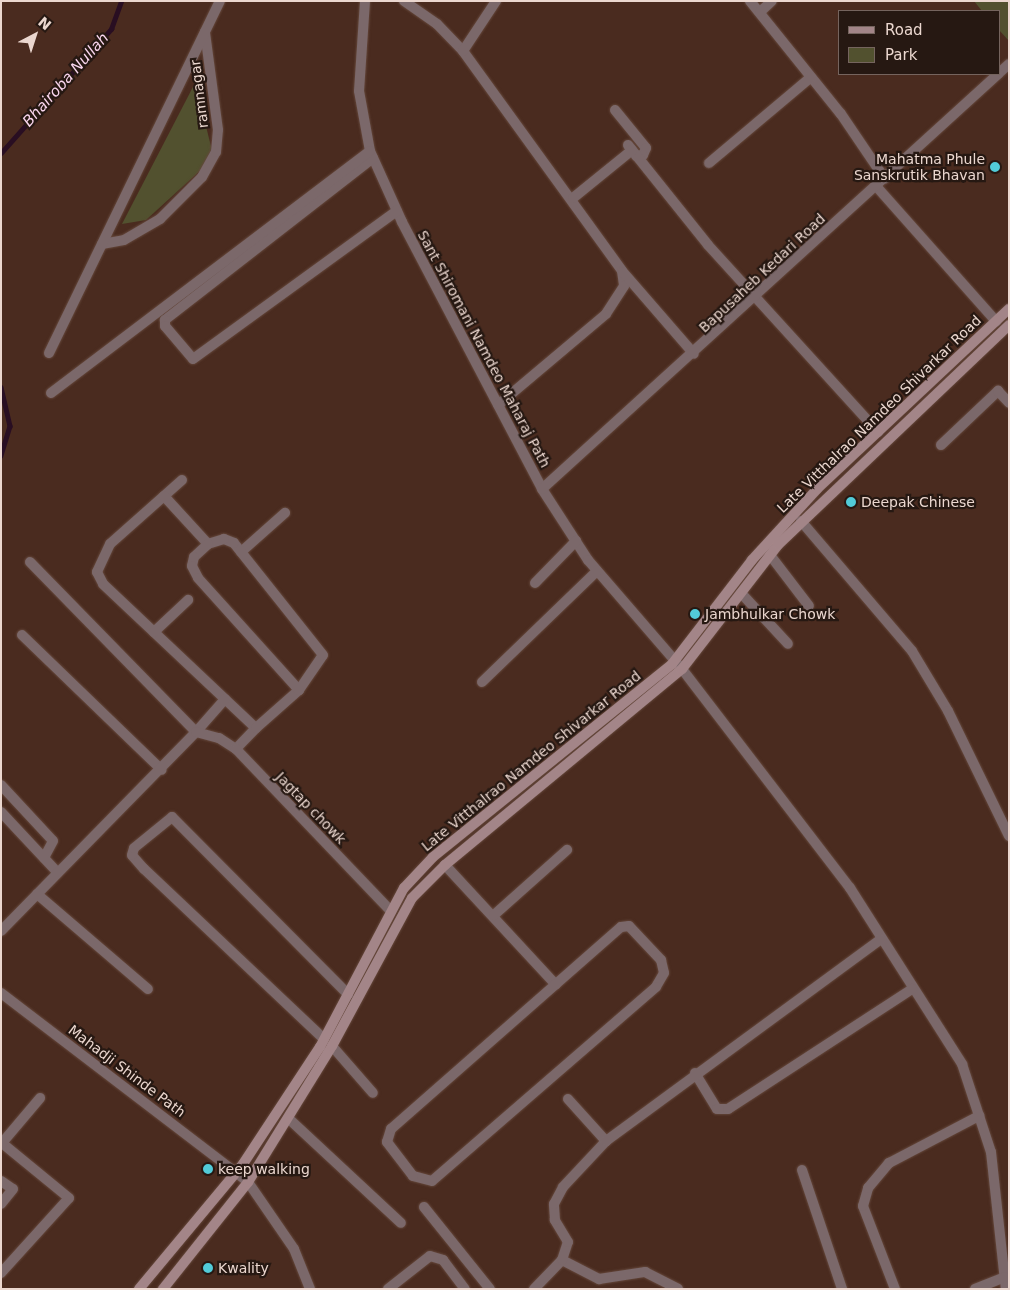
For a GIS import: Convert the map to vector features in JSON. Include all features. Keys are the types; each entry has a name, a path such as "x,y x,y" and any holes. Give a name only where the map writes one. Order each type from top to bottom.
{"main road":[{"name":"Late Vitthalrao Namdeo Shivarkar Road","path":"139,1289 237,1172 328,1042 348,994 404,888 433,857 679,665 765,544 878,432 1009,309"},
{"name":"Late Vitthalrao Namdeo Shivarkar Road","path":"163,1289 248,1182 288,1118 328,1042 412,898 445,865 679,665 741,593 770,554 802,521 1009,325"}],"street":[{"path":"49,353 220,1"},
{"name":"Sant Shiromani Namdeo Maharaj Path","path":"365,1 359,91 372,154 397,212 542,490 598,571 679,665 850,888 912,989 962,1064 991,1152 1006,1235 1006,1289"},
{"path":"404,1 437,24 463,51 572,198 622,271 694,354"},
{"path":"463,51 496,1"},
{"path":"750,1 811,77 885,179"},
{"path":"760,12 772,1"},
{"name":"ramnagar","path":"102,244 124,240 160,219 202,176 216,152 218,130 205,32"},
{"name":"Bapusaheb Kedari Road","path":"542,490 759,296 997,75"},
{"path":"710,163 811,77"},
{"path":"615,110 646,148 643,155 632,150"},
{"path":"572,198 632,150"},
{"path":"632,150 708,245 759,296 878,432"},
{"path":"372,154 165,320 165,326 193,359 397,212"},
{"path":"51,393 372,154"},
{"path":"876,186 996,322"},
{"path":"498,404 606,314 624,286 622,271"},
{"path":"941,445 998,391 1009,403"},
{"path":"182,480 110,544 96,572 102,584 256,728"},
{"path":"164,496 208,544"},
{"path":"241,552 285,513"},
{"path":"802,521 912,651 948,711 1009,836"},
{"path":"236,749 256,728 299,690 320,666 323,655 320,646 241,552 224,539 208,544 194,557 192,566 198,578 299,690"},
{"path":"535,583 576,541"},
{"path":"770,554 809,606"},
{"path":"30,562 200,735"},
{"path":"482,682 598,571"},
{"path":"741,593 788,644"},
{"path":"154,632 188,600"},
{"path":"22,635 162,770"},
{"path":"1,932 162,770 200,735 225,699"},
{"name":"Jagtap chowk","path":"200,735 219,738 236,749 391,911"},
{"path":"1,785 54,840 44,858"},
{"path":"1,812 58,873"},
{"path":"348,994 172,818 134,848 132,855 144,869 328,1042 373,1093"},
{"path":"494,915 567,850"},
{"path":"445,865 494,915 556,985"},
{"path":"37,894 148,989"},
{"path":"629,926 661,960 664,973 656,988 432,1181 413,1176 391,1148 387,1134 556,985 621,927 629,926"},
{"path":"534,1289 562,1260 568,1242 555,1220 554,1204 563,1187 606,1141 695,1073 881,939"},
{"path":"695,1073 717,1110 728,1110 912,989"},
{"name":"Mahadji Shinde Path","path":"1,993 248,1182 294,1249 310,1289"},
{"path":"1,1273 69,1198 2,1144 40,1098"},
{"path":"568,1099 606,1141"},
{"path":"895,1289 863,1206 868,1188 889,1163 979,1116"},
{"path":"288,1118 401,1223"},
{"path":"802,1170 842,1289"},
{"path":"1,1181 13,1189 1,1204"},
{"path":"424,1208 490,1289"},
{"path":"388,1289 436,1256 465,1289"},
{"path":"562,1260 599,1280 645,1272 678,1289"},
{"path":"975,1289 1005,1277"}],"green space":[{"path":"974,1 1009,1 1009,41 1000,31 1000,10 981,10"},
{"path":"195,83 214,158 146,220 122,224"}],"waterway":[{"name":"Bhairoba Nullah","path":"1,153 111,29 121,1"},
{"name":"Bhairoba Nullah","path":"1,387 10,426 1,456"}],"place":[{"name":"Mahatma Phule Sanskrutik Bhavan","path":"995,167"},
{"name":"Deepak Chinese","path":"851,502"},
{"name":"Jambhulkar Chowk","path":"695,614"},
{"name":"keep walking","path":"208,1169"},
{"name":"Kwality","path":"208,1268"}]}
